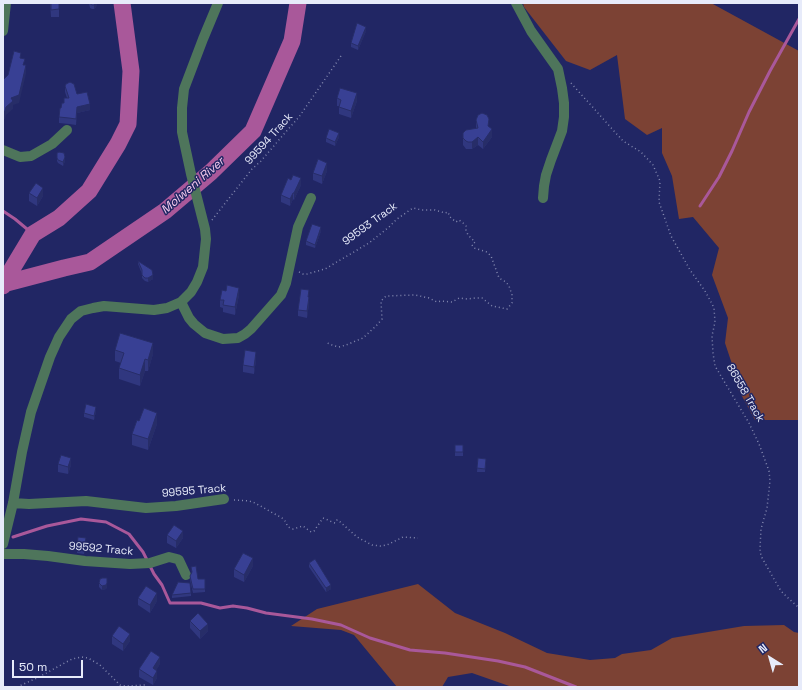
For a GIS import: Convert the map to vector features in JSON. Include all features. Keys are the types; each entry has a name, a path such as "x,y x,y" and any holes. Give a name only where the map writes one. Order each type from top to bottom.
{"street":[{"path":"3,31 6,3"},
{"path":"3,544 32,412 50,357 59,337 71,319 81,311 104,306 154,310 167,308 180,302 191,292 203,267 206,239 205,229 182,132 182,108 184,88 218,3"},
{"path":"516,3 531,31 558,69 562,88 564,103 562,131 546,175 543,198"},
{"path":"3,150 20,157 31,156 52,144 67,130"},
{"path":"180,302 194,324 206,333 223,339 238,338 245,334 281,295 286,284 298,227 311,198"},
{"name":"99595 Track","path":"13,503 29,504 86,501 146,508 176,506 224,499"},
{"name":"99592 Track","path":"3,554 24,554 130,564 150,563 169,557 179,560 186,575"}],"path":[{"name":"99594 Track","path":"205,229 252,169 261,161 299,117 341,56"},
{"name":"86558 Track","path":"586,99 623,141 641,152 653,165 660,181 660,202 671,236 714,308 715,322 712,336 713,353 716,366 749,423 769,471 770,481 767,508 762,530 760,549 761,556 781,590 787,598 799,607"},
{"name":"99593 Track","path":"290,268 303,274 325,269 369,242 413,208 435,210 445,213 448,212 450,217 456,222 459,220 466,226 468,235 475,242 472,245 474,248 487,252 491,256 499,278 506,282 512,295 512,303 507,309 492,306 482,298 459,298 452,302 437,302 429,298 415,295 386,296 381,301 382,319 363,338 339,347 325,342"},
{"name":"99595 Track","path":"224,499 249,501 255,503 282,518 288,528 293,529 303,526 311,532 314,531 323,518 335,523 338,520 357,537 372,545 387,545 403,537 418,538"},
{"path":"17,687 72,659 82,657 88,658 100,665 120,685 146,685"}],"shaded area":[{"path":"523,3 711,3 799,51 799,420 755,420 737,387 735,373 725,343 728,318 712,275 719,248 693,217 679,219 672,176 662,153 662,128 647,135 625,119 617,55 590,70 566,61 524,7"},
{"path":"418,584 455,613 505,633 547,653 590,660 615,658 622,654 651,650 672,638 744,626 784,625 794,632 799,633 799,687 512,687 472,673 448,677 442,687 397,687 354,635 341,630 291,626 317,609"}],"building":[{"path":"51,3 59,3 59,9 51,10"},
{"path":"357,23 366,27 358,46 351,43"},
{"path":"14,51 21,53 20,58 25,59 23,65 26,65 19,95 11,98 13,101 3,112 3,80 8,75"},
{"path":"70,82 74,84 77,94 87,92 90,104 77,107 76,119 59,117 60,108 62,103 64,103 64,98 69,98 65,86"},
{"path":"340,88 357,93 351,111 339,107 341,100 337,98"},
{"path":"482,113 487,115 489,119 488,126 492,129 483,142 478,137 472,142 466,141 463,138 463,133 466,130 478,128 476,120 478,115"},
{"path":"329,129 339,133 335,142 326,138"},
{"path":"57,153 64,153 65,157 63,162 57,158"},
{"path":"318,159 327,163 322,176 313,173"},
{"path":"293,175 301,178 290,199 281,195 288,178 291,180"},
{"path":"36,183 43,188 37,198 29,193"},
{"path":"312,224 321,227 315,245 306,241"},
{"path":"138,261 152,270 153,275 145,278 142,275 142,270"},
{"path":"227,285 239,288 235,307 223,305 224,300 220,300 222,290 226,291"},
{"path":"301,289 309,290 307,311 298,310"},
{"path":"120,333 153,343 148,360 145,359 140,375 119,368 124,353 115,350"},
{"path":"245,350 256,352 254,367 243,365"},
{"path":"86,404 96,407 94,416 84,413"},
{"path":"144,408 157,413 148,439 132,434 137,420 139,421"},
{"path":"455,445 463,445 463,452 455,452"},
{"path":"61,455 71,458 68,467 58,464"},
{"path":"478,458 486,459 485,469 477,468"},
{"path":"174,525 183,531 176,541 167,535"},
{"path":"78,537 86,538 84,547 77,546"},
{"path":"243,553 253,558 244,575 234,569"},
{"path":"315,559 331,585 326,588 309,563"},
{"path":"196,566 198,579 205,579 205,589 193,589 190,576 192,572 191,567"},
{"path":"107,578 106,585 102,586 99,583 100,579"},
{"path":"178,582 190,583 191,593 172,595"},
{"path":"146,586 157,593 150,605 138,598"},
{"path":"198,613 208,624 200,631 190,621"},
{"path":"119,626 130,634 123,644 112,636"},
{"path":"151,651 160,657 153,668 157,671 153,678 139,669"}],"waterway":[{"name":"Molweni River","path":"3,284 33,234 59,218 89,191 118,144 128,124 131,71 122,3"},
{"name":"Molweni River","path":"3,286 3,284 90,262 165,211 211,172 253,131 292,41 298,3"},
{"path":"700,206 719,177 749,112 799,19"},
{"path":"3,211 33,234"},
{"path":"13,537 47,526 81,519 106,522 129,534 143,552 154,574 162,585 170,603 201,603 220,608 233,606 266,613 312,619 341,625 370,638 410,650 445,653 498,661 525,667 576,687"}]}
